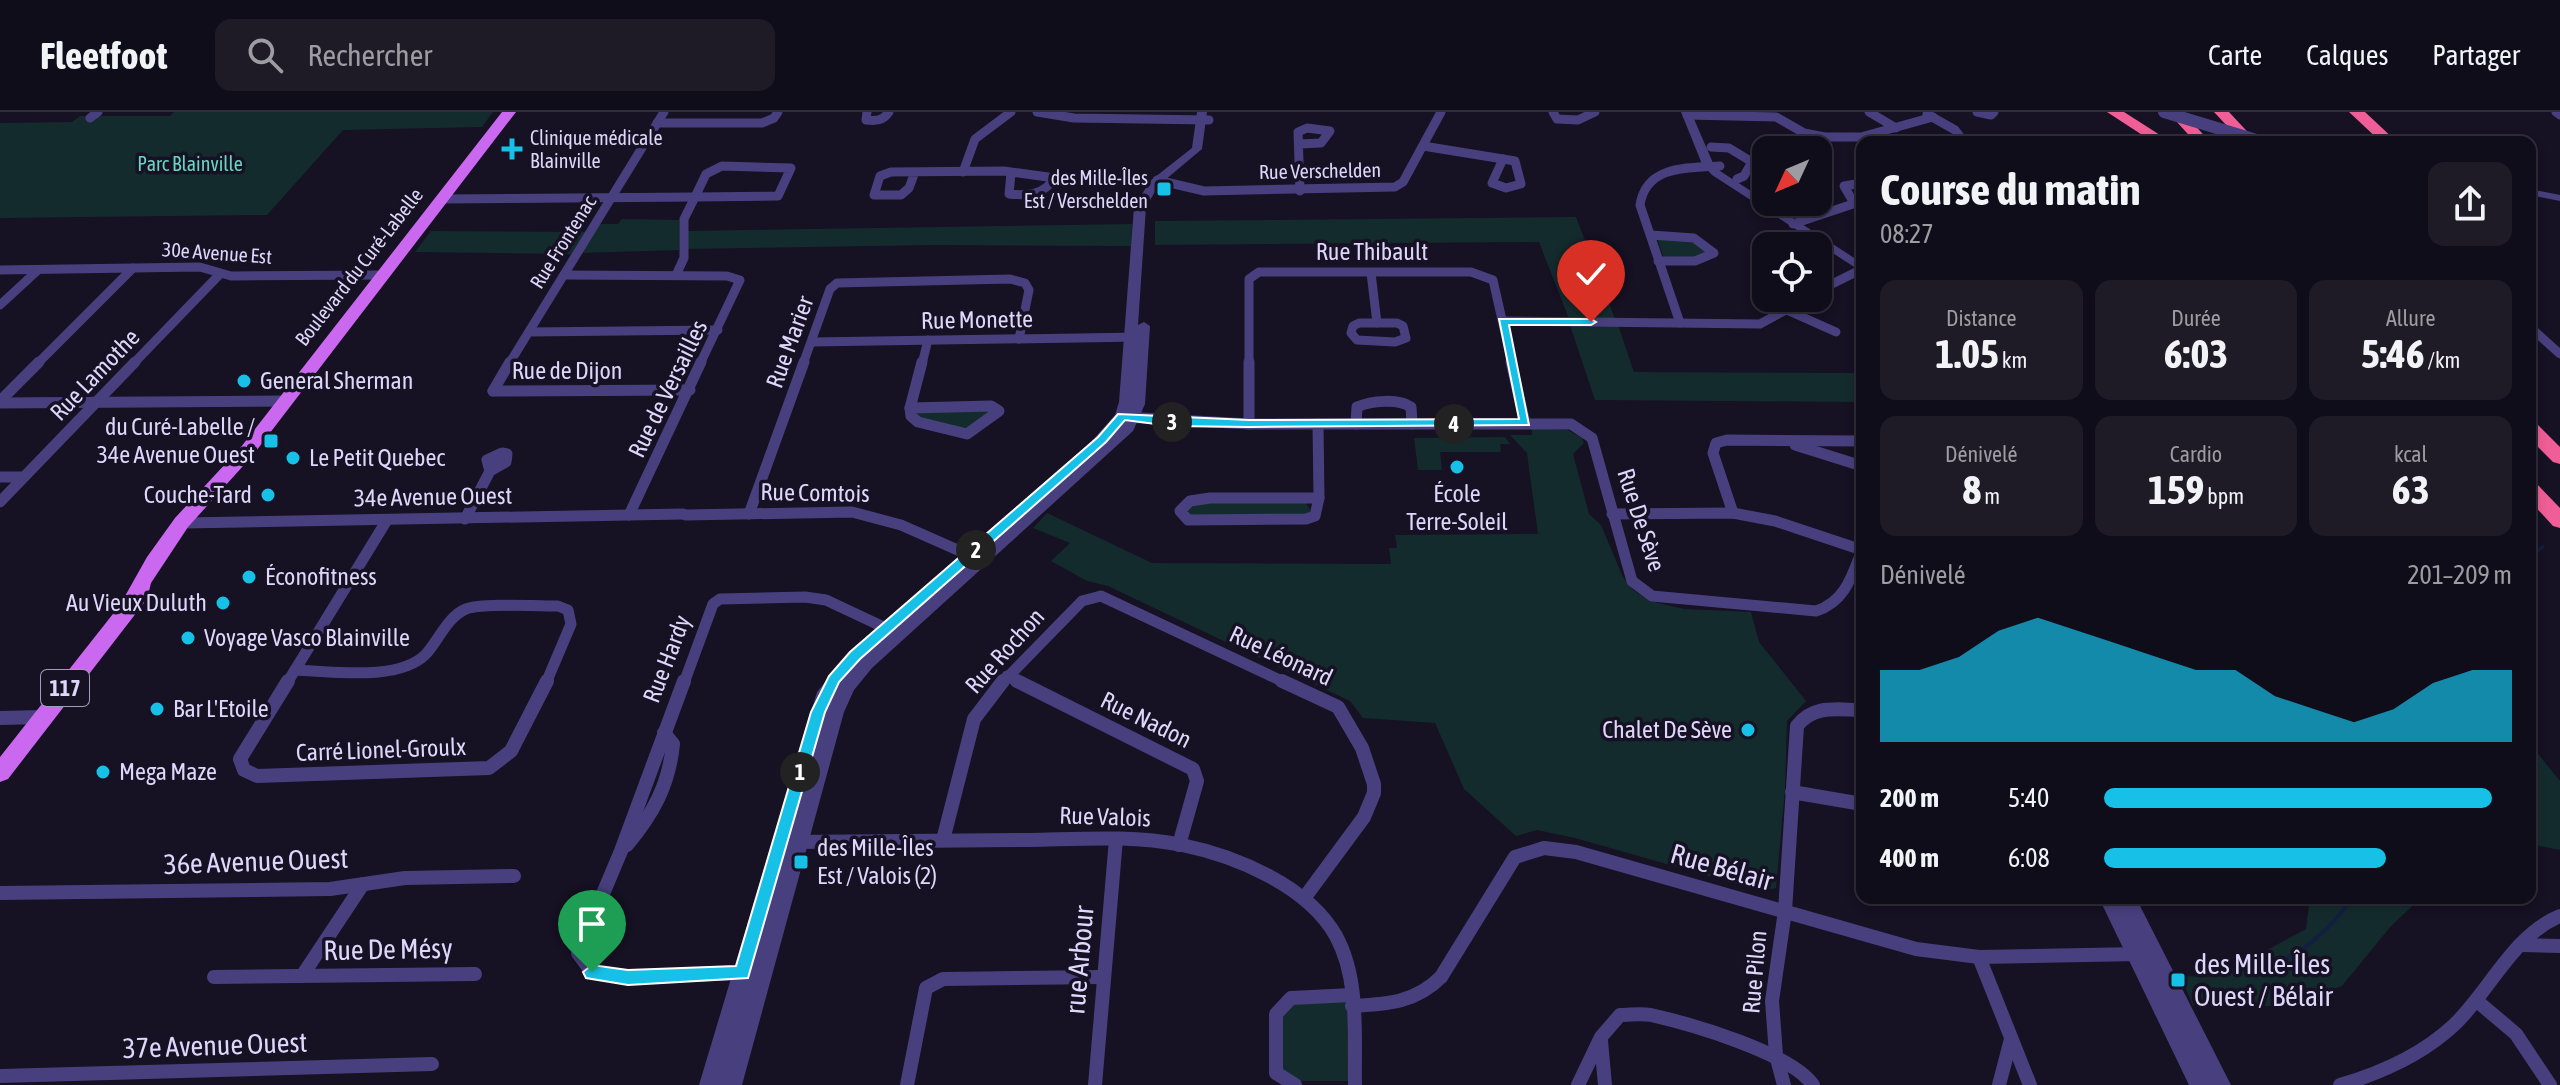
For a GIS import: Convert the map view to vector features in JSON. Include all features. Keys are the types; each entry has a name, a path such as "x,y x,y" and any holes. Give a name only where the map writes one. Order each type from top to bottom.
{"highway":[{"path":"2176,112 2198,136"},
{"path":"2347,112 2373,136"},
{"path":"2356,112 2383,136"},
{"path":"2119,114 2154,136"},
{"path":"2227,115 2253,136"},
{"path":"2536,434 2560,458"},
{"path":"2536,495 2560,521"}],"main road":[{"name":"Boulevard du Curé-Labelle","path":"0,773 130,604 163,572 219,478 247,451 509,112"}],"street":[{"path":"90,118 98,112"},
{"name":"Rue Frontenac","path":"493,391 664,112"},
{"path":"657,123 762,123 774,118 778,112"},
{"path":"867,112 866,120 875,121 881,120 889,112"},
{"path":"963,172 975,139 1011,112"},
{"path":"710,1085 752,973 790,842 826,692 848,662 892,632 1112,446 1128,417 1150,208 1161,181 1197,149 1206,116 1074,118 1037,112"},
{"name":"Rue Verschelden","path":"1161,181 1204,191 1395,187 1403,182 1441,112"},
{"path":"1553,112 1557,119 1565,121 1578,120 1595,112"},
{"path":"1869,112 1896,128"},
{"path":"1977,112 1991,115 1994,112"},
{"path":"2164,112 2245,136"},
{"path":"2176,112 2246,136"},
{"path":"1692,113 1776,117 1804,133 1856,137"},
{"path":"1692,113 1711,147 1715,166"},
{"path":"1692,113 1715,166 1856,264"},
{"path":"1865,136 1929,115 1960,136"},
{"path":"1299,144 1300,191"},
{"path":"1423,146 1503,159"},
{"path":"1711,147 1729,148 1752,162 1744,176 1737,179"},
{"path":"442,199 612,197 695,197 778,196 791,168 722,166 712,169 695,197 684,219 684,258 676,275 564,275"},
{"path":"1680,323 1640,205 1639,190 1643,184 1663,173 1715,166 1752,189"},
{"path":"915,172 910,190 905,194 874,195 872,192 884,173 915,172 1049,173 1055,178 1047,191 1039,195 1009,194 1011,173"},
{"path":"1856,184 1844,186 1856,200"},
{"path":"2536,195 2560,199"},
{"path":"1798,222 1856,203"},
{"path":"1790,216 1856,256"},
{"path":"1651,235 1685,235 1714,253 1710,258 1700,260 1658,261"},
{"name":"30e Avenue Est","path":"0,270 200,267 212,269 219,275 383,275"},
{"path":"0,402 133,268"},
{"path":"0,305 38,270"},
{"path":"1832,282 1856,271"},
{"name":"Rue Thibault","path":"1249,424 1249,279 1259,272 1482,274 1493,280 1525,423"},
{"path":"1371,273 1377,323"},
{"name":"Rue Lamothe","path":"0,502 219,275"},
{"name":"Rue de Versailles","path":"629,515 740,280 727,276 676,275"},
{"name":"Rue Marier","path":"749,514 830,289 837,283 849,280 1010,279 1025,283 1029,290 1019,339"},
{"path":"1503,321 1760,324 1787,312"},
{"path":"1791,312 1836,332"},
{"path":"1377,323 1403,326 1406,338 1395,342 1369,342 1357,340 1351,333 1353,326 1377,323"},
{"path":"529,332 718,330"},
{"path":"2536,332 2560,354"},
{"name":"Rue Monette","path":"812,342 1137,337"},
{"path":"2542,337 2560,338"},
{"path":"910,408 991,406 999,411 967,434 918,422 911,416 910,408 928,340"},
{"name":"Rue de Dijon","path":"493,391 491,396 496,399 539,399 555,391 690,390"},
{"path":"0,402 286,401"},
{"path":"1356,424 1357,407 1362,404 1399,402 1411,407 1412,424"},
{"name":"Rue De Sève","path":"1128,417 1249,424 1571,424 1592,438 1632,581 1652,596 1685,602 1816,611 1831,608 1846,591 1856,565"},
{"path":"1318,424 1319,498 1315,516 1306,519 1188,520 1180,511 1190,501 1210,498 1319,498"},
{"path":"1733,513 1713,453 1716,443 1727,440 1856,441"},
{"path":"1780,440 1856,464"},
{"path":"465,519 490,471"},
{"path":"0,477 23,477"},
{"name":"Rue Comtois","path":"685,515 852,512 878,516 918,529 976,558"},
{"path":"1612,514 1733,513 1775,521 1856,548"},
{"name":"34e Avenue Ouest","path":"192,523 685,515"},
{"name":"Carré Lionel-Groulx","path":"294,670 387,671 415,664 424,657 455,615 467,608 558,606 568,610 571,624 535,708 511,751 489,768 257,776 244,770 240,759 294,670 387,520"},
{"name":"Rue Rochon","path":"943,840 974,719 1007,676 1082,601 1093,596"},
{"name":"Rue Léonard","path":"1093,596 1107,598 1338,707 1348,720 1366,759 1374,792 1367,812 1305,897"},
{"name":"Rue Hardy","path":"752,973 628,977 592,972 578,953 621,851 653,815 671,774 673,744 664,733 713,604 720,599 805,597 826,600 892,632"},
{"name":"Rue Nadon","path":"1007,676 1193,769 1197,781 1179,845"},
{"name":"Rue Pilon","path":"1784,1085 1776,1055 1772,1001 1785,911 1797,726 1801,718 1815,709 1856,710"},
{"path":"0,718 43,717"},
{"path":"1792,792 1856,803"},
{"name":"Rue Valois","path":"790,842 1116,839 1210,851 1305,897 1326,920 1341,947 1352,1001 1355,1085"},
{"name":"rue Arbour","path":"1095,1085 1116,839"},
{"name":"Rue Bélair","path":"1352,1001 1407,1002 1427,992 1441,977 1515,857 1534,848 1551,847 1576,852 1916,949 1979,957 2145,954"},
{"name":"36e Avenue Ouest","path":"0,893 330,889 405,878 514,876"},
{"name":"Rue De Mésy","path":"302,976 363,884"},
{"path":"2113,904 2220,1085"},
{"path":"2128,904 2145,954 2200,1085"},
{"path":"2340,1085 2382,1080 2424,1048 2477,1001 2521,945 2550,917 2560,916"},
{"path":"2521,945 2560,946"},
{"path":"1979,957 2030,1085"},
{"path":"731,1085 752,973"},
{"name":"Rue De Mésy","path":"214,977 475,974"},
{"path":"907,1085 926,988 943,979 1104,977"},
{"path":"1295,1085 1276,1073 1276,1014 1291,998 1352,1001"},
{"path":"2477,1001 2516,1034 2550,1085"},
{"path":"1578,1085 1601,1037 1620,1015 1648,1014 1776,1055 1804,1072 1813,1085"},
{"path":"1999,1085 2012,1036"},
{"path":"1601,1037 1605,1085"},
{"name":"37e Avenue Ouest","path":"0,1076 432,1064"}],"green space":[{"name":"Parc Blainville","path":"174,112 493,112 482,127 343,130 267,215 0,218 0,123 72,122 80,116 170,116"},
{"path":"1576,217 1615,319 1569,319 1539,242 1155,245 1155,221"},
{"path":"622,219 679,220 679,250 580,253 598,224 618,224"},
{"path":"1132,224 1131,246 688,249 688,231"},
{"path":"431,231 585,232 571,254 415,252"},
{"path":"1657,238 1688,238 1706,251 1706,257 1664,259"},
{"path":"1570,325 1618,325 1634,372 1856,373 1856,402 1595,400"},
{"path":"919,411 991,411 969,431 920,420"},
{"path":"1532,429 1568,430 1582,438 1584,443 1573,454 1589,514 1601,525 1623,577 1633,590 1650,601 1684,609 1751,612 1759,642 1806,701 1787,721 1785,789 1776,888 1761,891 1537,830 1516,836 1464,789 1435,723 1363,718 1350,701 1108,586 1087,581 1051,561 1070,543 1033,528 1047,513 1152,563 1391,564 1389,548 1397,548 1395,535 1538,534 1527,453 1510,435 1532,435"},
{"path":"1505,437 1510,444 1500,444 1501,452 1440,452 1442,470 1418,470 1414,438"},
{"path":"1305,502 1311,511 1301,516 1191,516 1186,512 1192,505 1207,503"},
{"path":"2536,751 2560,781 2560,850 2536,845"},
{"path":"2309,904 2415,904 2391,926 2342,986 2281,1006 2193,1006 2181,976 2217,977 2306,929"},
{"path":"1348,999 1355,1081 1299,1081 1283,1071 1280,1016 1291,1005"}],"waterway":[{"path":"2536,552 2543,547"},
{"path":"2264,972 2313,941 2347,904"}],"place":[{"name":"Clinique médicale Blainville","path":"512,149"},
{"name":"des Mille-Îles Est / Verschelden","path":"1164,189"},
{"name":"General Sherman","path":"244,381"},
{"name":"du Curé-Labelle / 34e Avenue Ouest","path":"271,441"},
{"name":"Le Petit Quebec","path":"293,458"},
{"name":"École Terre-Soleil","path":"1457,467"},
{"name":"Couche-Tard","path":"268,495"},
{"name":"Éconofitness","path":"249,577"},
{"name":"Au Vieux Duluth","path":"223,603"},
{"name":"Voyage Vasco Blainville","path":"188,638"},
{"name":"Bar L'Etoile","path":"157,709"},
{"name":"Chalet De Sève","path":"1748,730"},
{"name":"Mega Maze","path":"103,772"},
{"name":"des Mille-Îles Est / Valois (2)","path":"801,862"},
{"name":"des Mille-Îles Ouest / Bélair","path":"2178,980"}],"route":[{"path":"592,972 628,977 742,973 818,712 834,679 855,656 1102,439 1122,416 1171,422 1249,424 1525,423 1503,321 1591,322"}]}
